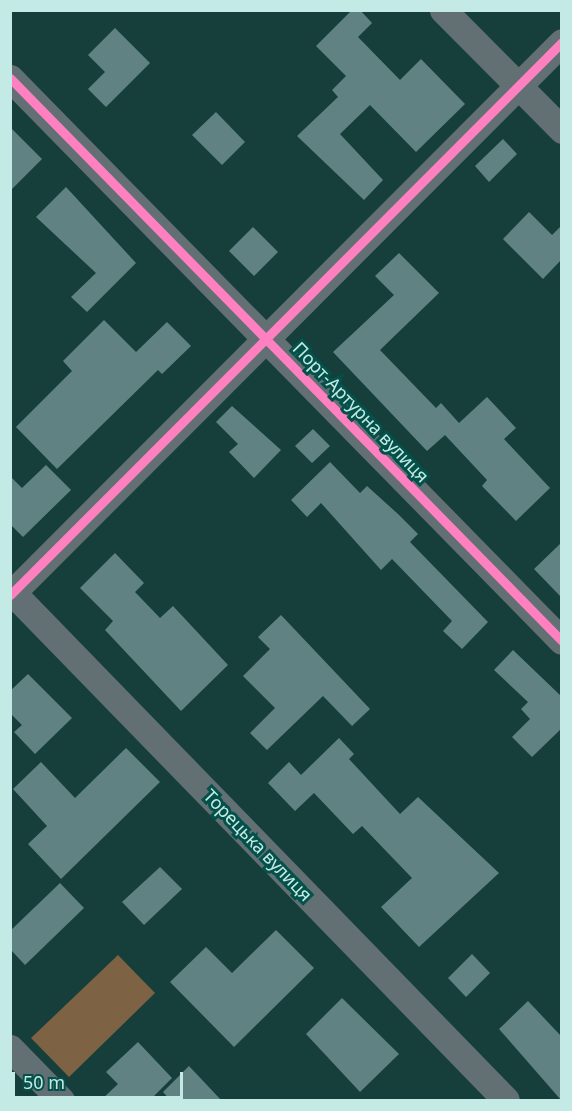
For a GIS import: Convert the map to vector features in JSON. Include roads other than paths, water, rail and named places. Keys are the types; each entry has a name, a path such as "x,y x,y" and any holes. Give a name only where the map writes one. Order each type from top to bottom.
{"street":[{"path":"443,10 561,130"},
{"path":"11,592 561,42"},
{"name":"Порт-Артурна вулиця","path":"10,78 561,641"},
{"name":"Торецька вулиця","path":"11,592 506,1101"},
{"path":"10,1048 61,1101"}]}
